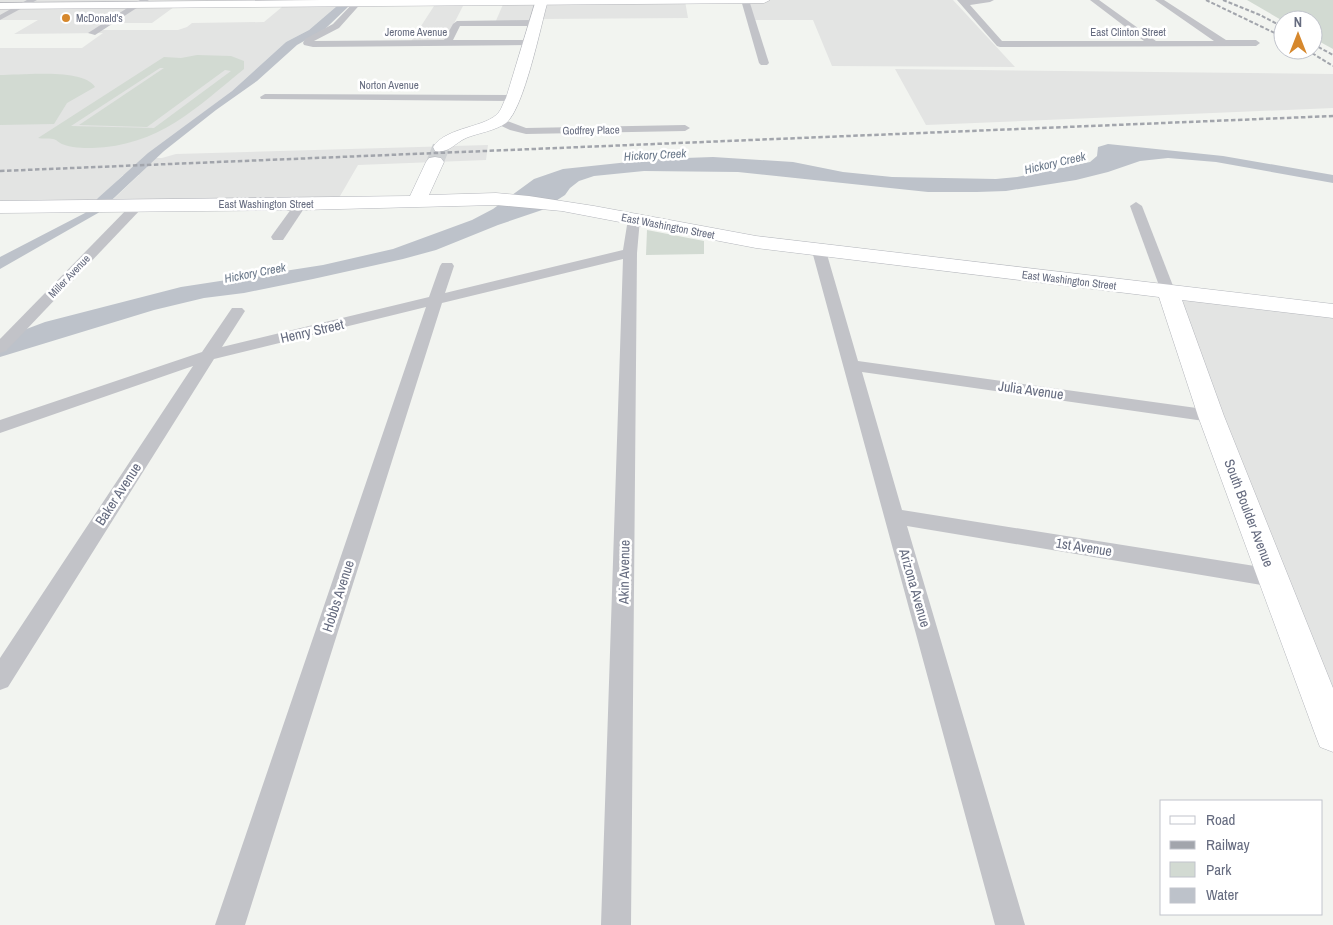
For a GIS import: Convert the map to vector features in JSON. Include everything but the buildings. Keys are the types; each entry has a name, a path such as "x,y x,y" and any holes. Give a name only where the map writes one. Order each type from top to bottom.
{"street":[{"path":"745,0 764,63"},
{"path":"0,6 28,3 141,2 334,3 764,0"},
{"path":"962,2 990,0"},
{"path":"1094,0 1153,43"},
{"path":"1159,0 1224,42"},
{"path":"416,201 438,154 459,135 499,122 506,114 513,98 528,42 542,1"},
{"path":"92,33 141,2"},
{"path":"308,41 336,26 358,2"},
{"name":"East Clinton Street","path":"962,2 1000,44 1256,43"},
{"path":"0,18 28,3"},
{"path":"447,43 456,24 535,23"},
{"name":"Jerome Avenue","path":"308,41 307,43 313,44 528,42"},
{"name":"Norton Avenue","path":"265,97 513,98"},
{"name":"Godfrey Place","path":"499,122 526,131 685,128"},
{"name":"East Washington Street","path":"0,207 301,204 496,198 567,205 734,239 819,251 1333,311"},
{"path":"278,237 301,204"},
{"name":"Miller Avenue","path":"0,348 129,205"},
{"path":"1136,206 1168,291"},
{"name":"Akin Avenue","path":"616,925 630,253 634,219"},
{"name":"Arizona Avenue","path":"819,251 1010,925"},
{"name":"Henry Street","path":"0,427 206,356 630,253"},
{"name":"Hobbs Avenue","path":"230,925 447,266"},
{"name":"South Boulder Avenue","path":"1168,291 1211,416 1333,734"},
{"name":"Baker Avenue","path":"0,679 206,356 237,311"},
{"name":"Julia Avenue","path":"852,364 1211,416"},
{"name":"1st Avenue","path":"894,516 1274,578"}],"shaded area":[{"path":"0,0 294,0 284,5 337,6 309,30 286,42 232,91 143,158 162,158 176,154 488,145 486,160 358,165 336,203 107,205 139,175 123,175 92,205 0,207 0,48 82,48 103,33 14,34 38,20 0,20","holes":["174,7 282,7 264,22 192,23 178,30 102,30 112,23 152,23"]},
{"path":"362,0 462,0 465,2 444,43 410,43 436,3"},
{"path":"542,0 534,23 495,23 504,2"},
{"path":"543,0 745,0 685,1 688,18 537,19"},
{"path":"745,0 953,0 1015,67 832,66 813,20 752,20"},
{"path":"895,69 1333,74 1333,108 926,125"},
{"path":"1176,295 1333,314 1333,737"}],"green space":[{"path":"1247,0 1333,0 1333,49 1323,44 1323,10 1273,10 1273,15"},
{"path":"197,55 231,56 244,61 244,69 192,111 157,132 137,140 116,146 85,148 66,145 54,139 38,138 164,57 181,58","holes":["160,68 164,68 79,125 147,127 225,70 231,71 154,128 71,126"]},
{"path":"0,75 66,75 89,81 95,87 67,103 54,124 0,125"},
{"path":"647,230 704,241 704,254 646,255"}],"water":[{"path":"337,6 349,6 325,29 297,45 257,81 164,151 98,213 0,269 0,257 85,213 98,198 148,153 232,91 286,42 309,30"},
{"path":"1108,144 1223,156 1333,175 1333,183 1216,162 1168,158 1140,161 1076,180 1006,191 977,192 928,192 738,172 644,171 594,176 579,181 565,195 542,210 498,225 436,250 313,279 244,293 204,298 154,310 0,357 0,339 45,322 181,287 323,265 393,249 472,220 493,209 534,179 563,169 657,159 713,157 793,162 843,172 892,177 996,179 1017,177 1090,162 1097,156 1098,147"}],"tunnel":[{"path":"435,162 441,147"}],"railway":[{"path":"1206,0 1273,32"},
{"path":"1223,0 1273,22"},
{"path":"1323,50 1333,55"},
{"path":"1323,60 1333,66"},
{"path":"0,171 1333,116"}],"place":[{"name":"McDonald's","path":"66,18"}],"water label":[{"name":"Hickory Creek","path":"655,155"},
{"name":"Hickory Creek","path":"1055,163"},
{"name":"Hickory Creek","path":"255,273"}]}
